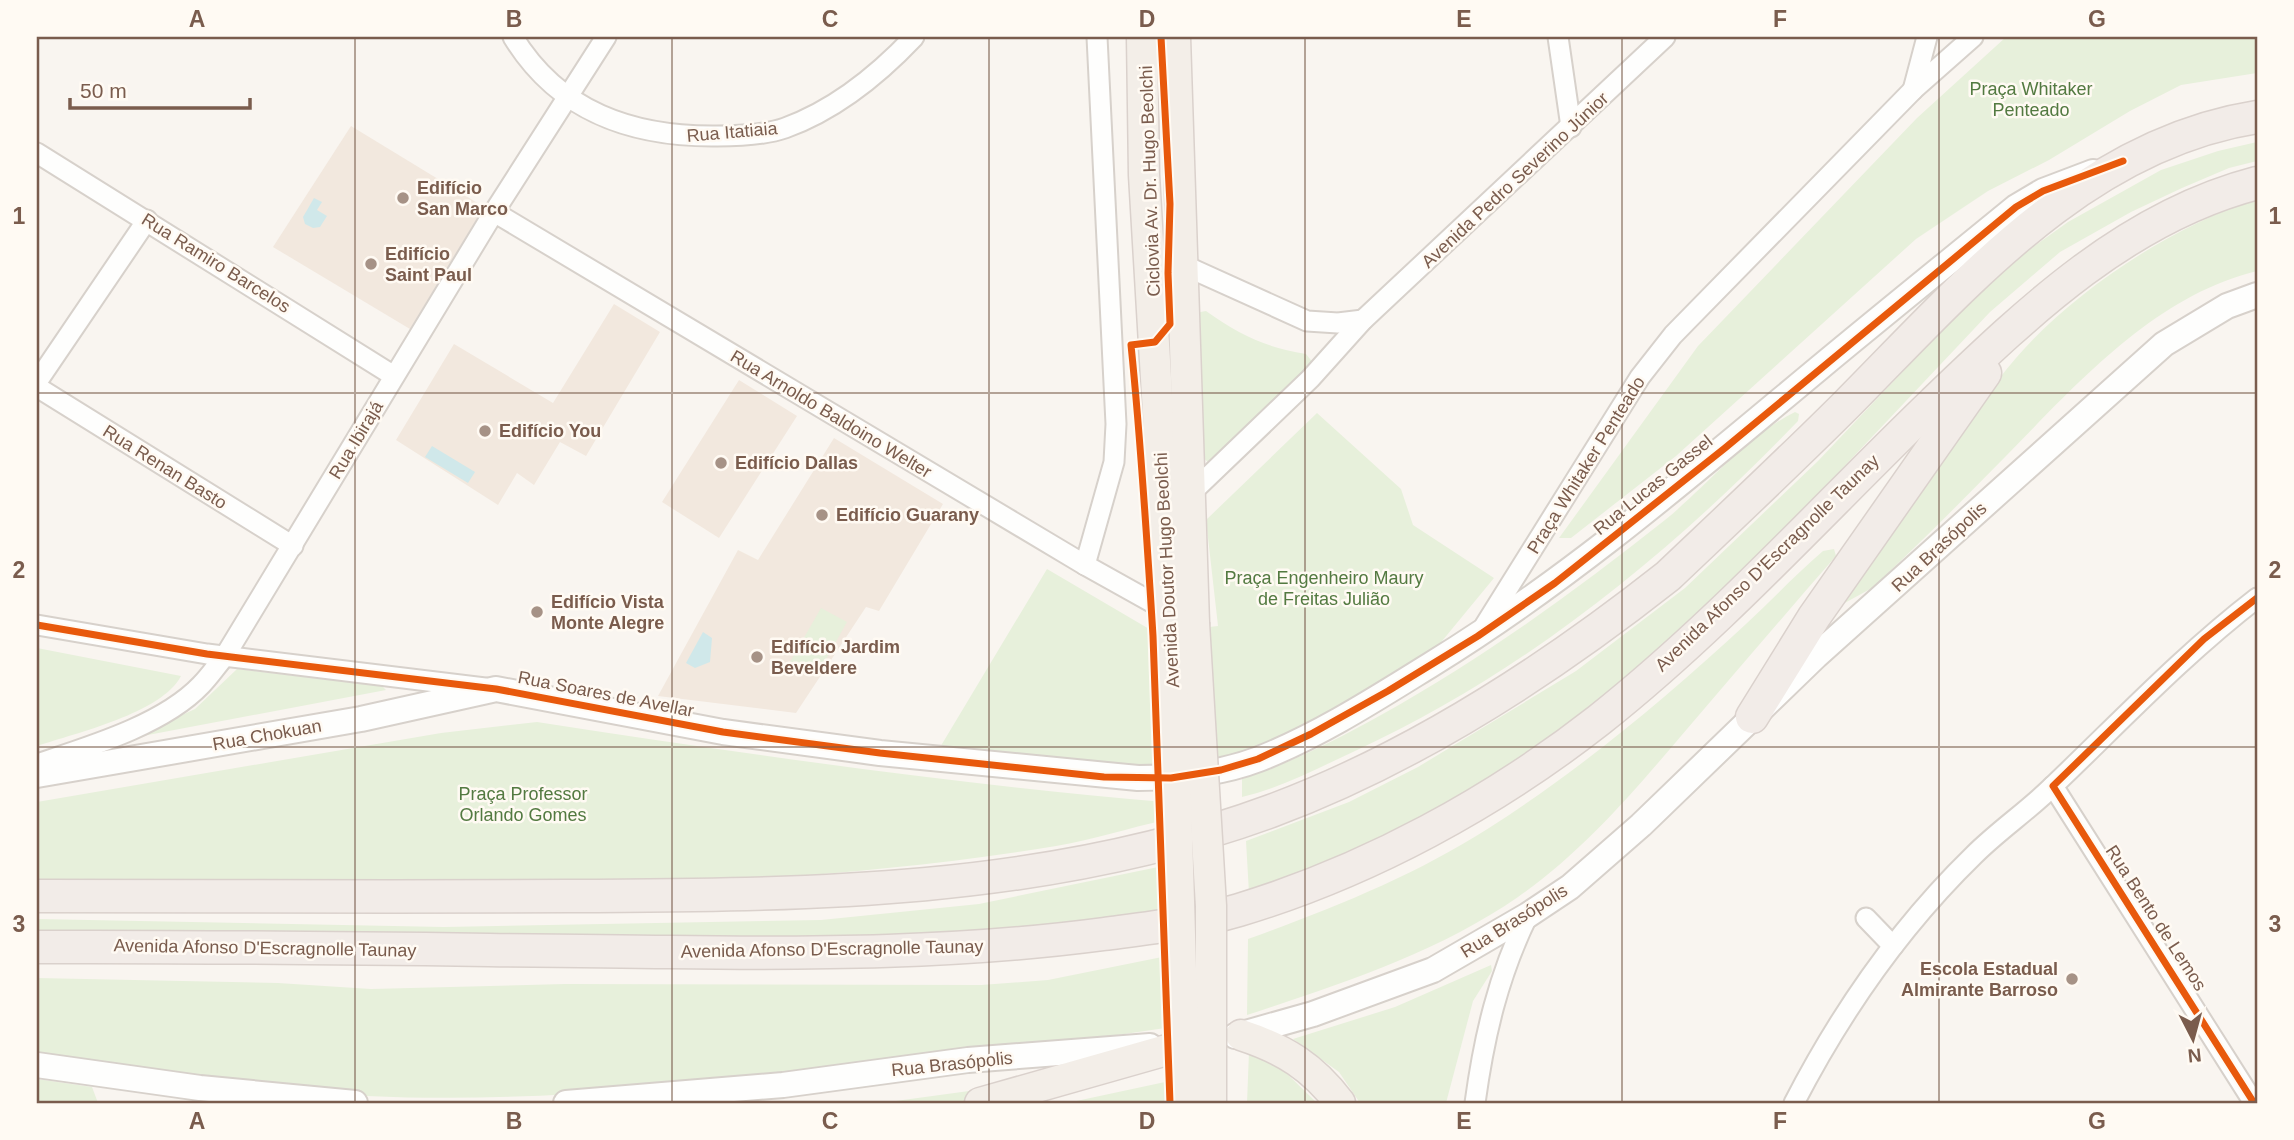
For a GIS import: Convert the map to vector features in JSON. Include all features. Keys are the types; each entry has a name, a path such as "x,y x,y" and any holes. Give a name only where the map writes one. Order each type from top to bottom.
{"highway":[{"path":"37,896 701,895 857,891 954,882 1086,862 1176,842 1272,811 1354,775 1424,739 1550,663 1631,605 1668,576 2019,236 2055,206 2123,161 2157,144 2197,131 2257,117"},
{"name":"Avenida Afonso D'Escragnolle Taunay","path":"37,947 785,954 954,950 1172,925 1234,912 1297,890 1414,838 1497,793 1560,749 1604,716 1713,620 1979,358 2073,276 2142,229 2228,190 2257,183"},
{"path":"1752,717 1814,617 2019,323"}],"main road":[{"name":"Avenida Doutor Hugo Beolchi","path":"1142,37 1144,175 1179,622 1211,918 1212,1103"},
{"name":"Avenida Doutor Hugo Beolchi","path":"1175,37 1188,496 1179,622 1185,1103"},
{"path":"1144,123 1151,157 1156,236 1171,256 1181,264"},
{"path":"1241,1035 1284,1051 1304,1063 1323,1080 1340,1103"},
{"path":"980,1103 1195,1042"}],"street":[{"name":"Rua Itatiaia","path":"513,37 528,61 567,98 621,124 677,136 731,136 784,128 830,106 882,71 915,37"},
{"name":"Rua Ibirajá","path":"37,764 108,739 160,715 200,687 225,656 494,212 606,37"},
{"path":"1085,565 1114,462 1116,424 1097,37"},
{"path":"1558,37 1571,127"},
{"name":"Avenida Pedro Severino Júnior","path":"1188,496 1310,379 1363,320 1665,37"},
{"path":"1913,90 1927,37"},
{"name":"Praça Whitaker Penteado","path":"1478,636 1640,377 1664,346 1913,90 1973,37"},
{"name":"Rua Ramiro Barcelos","path":"37,153 394,376"},
{"name":"Rua Lucas Gassel","path":"1171,778 1221,770 1269,754 1388,691 1478,636 1555,583 1635,521 2016,207 2061,184 2123,161"},
{"name":"Rua Arnoldo Baldoino Welter","path":"494,212 1179,622"},
{"path":"37,384 147,220"},
{"path":"1181,264 1307,321 1338,323 1363,320"},
{"name":"Rua Brasópolis","path":"566,1103 783,1085 968,1060 1195,1042 1241,1035 1313,1014 1433,970 1528,915 1570,887 1641,825 1752,717 2164,344 2227,306 2257,295"},
{"name":"Rua Renan Basto","path":"37,384 293,546"},
{"path":"1794,1103 1855,998 1893,946 1975,854 2053,786 2204,639 2257,598"},
{"name":"Rua Soares de Avellar","path":"37,625 225,656 496,689 723,732 880,753 1104,777 1171,778"},
{"name":"Rua Chokuan","path":"37,775 361,719 496,689"},
{"name":"Rua Bento de Lemos","path":"2053,786 2254,1103"},
{"path":"1475,1103 1489,1019 1511,949 1528,915"},
{"path":"1866,918 1893,946"},
{"path":"37,1065 200,1088 320,1102 355,1103"}],"shaded area":[{"path":"351,126 484,207 410,329 273,247"},
{"path":"614,304 660,332 586,456 560,442 534,485 517,473 498,505 396,440 454,344 553,403"},
{"path":"739,380 797,416 719,538 662,502"},
{"path":"834,438 943,504 879,611 866,607 796,713 658,696 738,550 758,560"}],"green space":[{"name":"Praça Whitaker Penteado","path":"2006,37 2257,37 2257,73 2181,85 2130,111 2049,160 1988,191 1916,239 1676,456 1571,538 1559,538 1698,346 1917,118"},
{"path":"2257,142 2257,161 2229,168 2182,188 2131,212 2060,252 1990,312 1737,580 1688,627 1585,716 1530,755 1428,814 1358,849 1249,893 1246,841 1349,802 1418,767 1576,671 1685,588 1818,461 1978,292 2019,257 2068,222 2161,170 2218,151"},
{"path":"2257,199 2257,271 2220,283 2184,300 2119,346 2089,372 1872,588 1841,605 1989,392 2040,333 2096,285 2159,243 2225,211"},
{"path":"1206,311 1253,339 1277,348 1306,354 1314,364 1219,461 1208,462 1202,457 1195,313"},
{"path":"1795,412 1799,414 1798,421 1698,518 1646,564 1535,648 1417,720 1299,777 1242,797 1242,779 1296,758 1364,724 1455,671 1527,624 1665,520 1744,448"},
{"name":"Praça Engenheiro Maury de Freitas Julião","path":"1317,413 1401,489 1413,525 1494,578 1433,652 1317,720 1243,755 1174,769 939,749 1047,569 1156,633 1218,626 1206,520"},
{"path":"1834,549 1836,556 1648,774 1587,839 1542,879 1487,917 1421,951 1353,979 1247,1015 1248,939 1310,916 1402,876 1461,845 1523,806 1654,706 1823,551"},
{"path":"821,608 847,622 816,677 790,662"},
{"path":"37,648 181,676 171,689 156,701 137,711 95,728 37,746"},
{"path":"237,669 382,686 386,690 132,738 195,709"},
{"name":"Praça Professor Orlando Gomes","path":"537,722 850,767 1164,802 1165,820 1070,843 978,858 743,880 37,879 37,802 441,733"},
{"path":"1168,865 1173,919 986,942 37,935 37,919 444,927 821,920 979,904"},
{"path":"1172,955 1172,1027 987,1052 694,1084 531,1096 367,1096 243,1086 37,1060 37,978 278,983 371,989 565,984 981,985 1048,980"},
{"path":"1491,965 1492,971 1473,1001 1446,1103 1360,1103 1339,1072 1293,1039 1395,1007"},
{"path":"1249,1052 1278,1065 1317,1103 1247,1103"},
{"path":"37,1079 92,1087 98,1103 37,1103"},
{"path":"1165,1082 1166,1103 1067,1103"},
{"path":"1013,1085 961,1103 881,1103"}],"water":[{"path":"314,198 322,202 317,210 327,216 320,227 313,228 305,224 303,217"},
{"path":"432,446 475,472 468,483 425,457"},
{"path":"703,632 712,638 710,662 695,668 686,663"}],"railway":[{"path":"1188,617 1210,1001 1207,1103"},
{"path":"1200,617 1223,1001 1219,1103"}],"cycle path":[{"name":"Ciclovia Av. Dr. Hugo Beolchi","path":"1161,37 1170,204 1170,324 1155,342 1131,345 1153,636 1170,1103"},
{"path":"37,625 207,654 496,689 723,732 880,753 1104,777 1171,778 1221,770 1258,759 1311,734 1478,636 1555,583 1725,448 2016,207 2043,191 2123,161"},
{"path":"2254,1103 2053,786 2204,639 2257,598"}],"place":[{"name":"Edifício San Marco","path":"403,198"},
{"name":"Edifício Saint Paul","path":"371,264"},
{"name":"Edifício You","path":"485,431"},
{"name":"Edifício Dallas","path":"721,463"},
{"name":"Edifício Guarany","path":"822,515"},
{"name":"Edifício Vista Monte Alegre","path":"537,612"},
{"name":"Edifício Jardim Beveldere","path":"757,657"},
{"name":"Escola Estadual Almirante Barroso","path":"2072,979"}]}
